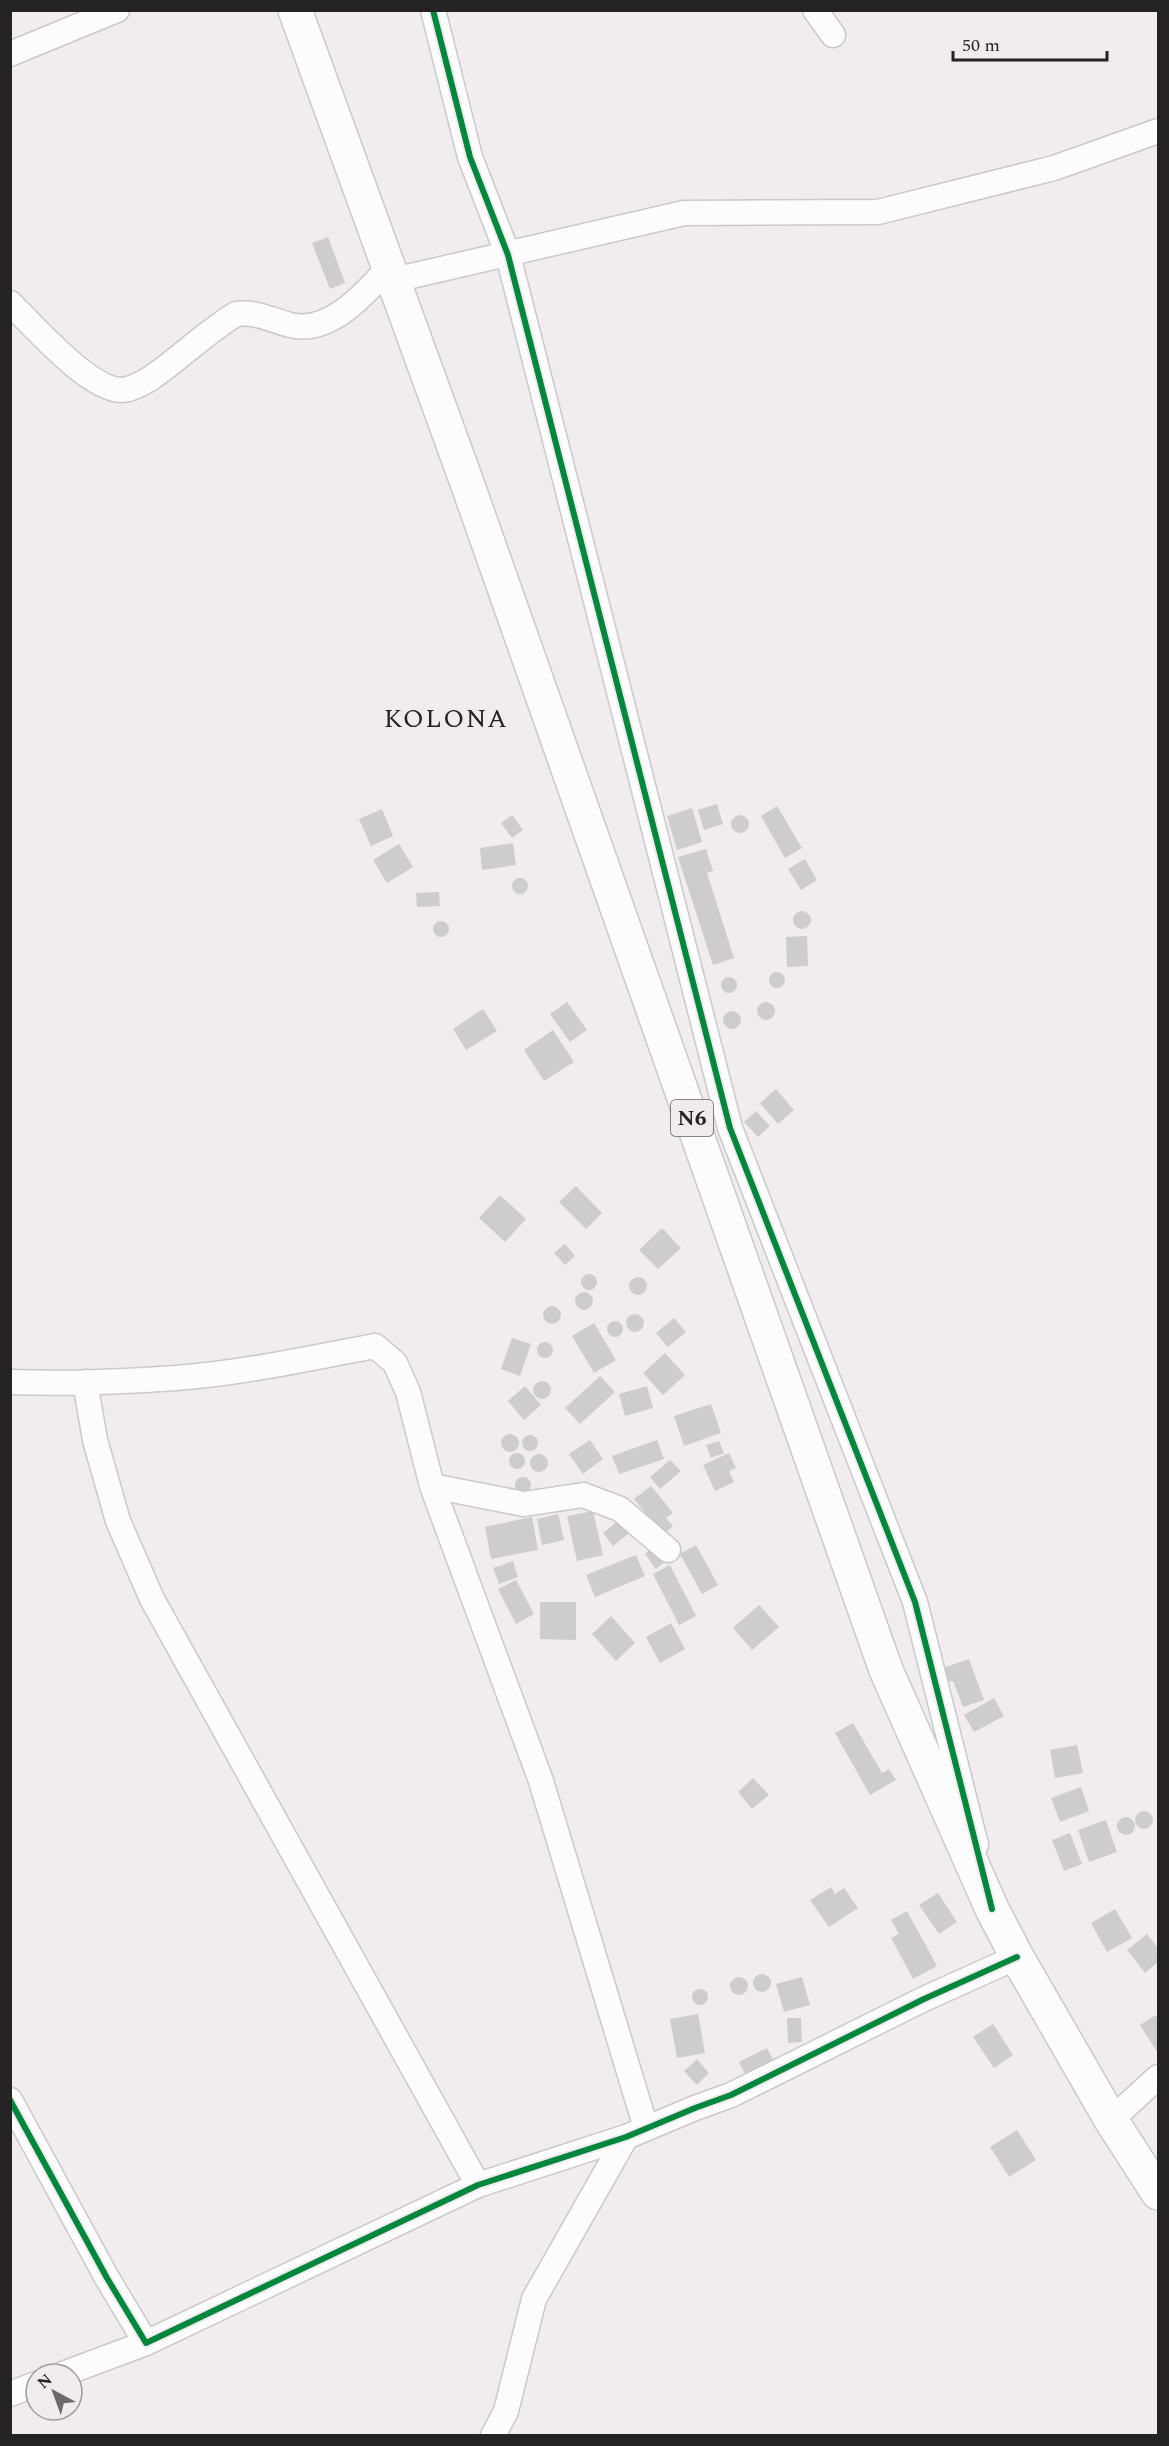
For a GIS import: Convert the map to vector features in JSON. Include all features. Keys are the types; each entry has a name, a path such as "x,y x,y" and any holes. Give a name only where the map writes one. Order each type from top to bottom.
{"highway":[{"name":"N6","path":"294,10 391,274 886,1670 992,1909 1017,1957 1111,2120 1158,2193"}],"street":[{"path":"10,54 117,10"},
{"path":"433,10 470,157 508,255 730,1128 915,1602 992,1909"},
{"path":"815,10 833,35"},
{"path":"10,303 61,354 99,383 118,390 129,389 150,379 236,314 248,312 304,327 328,321 391,274 508,255 684,213 878,212 1054,168 1158,131"},
{"path":"10,1382 177,1378 282,1363 375,1346 395,1363 408,1392 432,1486 541,1781 636,2133 534,2299 506,2411 493,2436"},
{"path":"85,1382 95,1440 118,1521 152,1599 478,2185"},
{"path":"432,1486 524,1503 584,1495 620,1509 668,1550"},
{"path":"84,2366 146,2343 478,2185 636,2133 694,2108 732,2096 924,1999 1017,1957"},
{"path":"1111,2120 1158,2077"},
{"path":"10,2100 107,2278 146,2343"}],"building":[{"path":"328,237 345,283 330,289 312,243"},
{"path":"717,804 723,824 704,830 698,810"},
{"path":"777,806 802,848 785,858 761,816"},
{"path":"692,808 702,842 677,850 667,816"},
{"path":"382,809 393,836 371,846 359,819"},
{"path":"512,815 523,830 512,838 501,823"},
{"path":"740,815 746,818 749,824 746,830 740,833 734,830 731,824 734,818"},
{"path":"513,843 516,865 482,870 480,848"},
{"path":"399,844 413,867 387,883 373,860"},
{"path":"706,849 713,871 707,873 734,958 713,965 678,857"},
{"path":"805,859 817,880 801,890 788,869"},
{"path":"517,878 523,878 528,886 526,892 517,894 512,889 512,883"},
{"path":"439,892 440,906 417,907 416,893"},
{"path":"802,911 808,914 811,920 808,926 802,929 796,926 793,920 796,914"},
{"path":"438,921 444,921 449,929 447,935 438,937 433,932 433,926"},
{"path":"807,936 808,966 787,967 786,937"},
{"path":"774,972 780,972 785,980 783,986 774,988 769,983 769,977"},
{"path":"726,977 732,977 737,985 735,991 726,993 721,988 721,982"},
{"path":"567,1002 587,1030 570,1042 550,1014"},
{"path":"766,1002 772,1005 775,1011 772,1017 766,1020 760,1017 757,1011 760,1005"},
{"path":"483,1009 497,1031 466,1050 453,1029"},
{"path":"732,1011 738,1014 741,1020 738,1026 732,1029 726,1026 723,1020 726,1014"},
{"path":"553,1030 574,1062 544,1081 524,1050"},
{"path":"776,1089 794,1110 778,1124 760,1103"},
{"path":"756,1111 770,1126 758,1137 744,1122"},
{"path":"576,1186 602,1213 586,1229 559,1202"},
{"path":"500,1195 526,1219 505,1242 479,1218"},
{"path":"662,1228 681,1248 658,1269 639,1250"},
{"path":"565,1244 575,1256 565,1265 554,1253"},
{"path":"586,1274 592,1274 597,1282 595,1288 586,1290 581,1285 581,1279"},
{"path":"638,1277 644,1280 647,1286 644,1292 638,1295 632,1292 629,1286 632,1280"},
{"path":"584,1292 590,1295 593,1301 590,1307 584,1310 578,1307 575,1301 578,1295"},
{"path":"552,1306 558,1309 561,1315 558,1321 552,1324 546,1321 543,1315 546,1309"},
{"path":"635,1314 641,1317 644,1323 641,1329 635,1332 629,1329 626,1323 629,1317"},
{"path":"674,1318 686,1332 668,1347 656,1333"},
{"path":"612,1321 618,1321 623,1329 621,1335 612,1337 607,1332 607,1326"},
{"path":"594,1323 616,1360 594,1373 572,1336"},
{"path":"512,1338 531,1344 520,1376 501,1369"},
{"path":"542,1342 548,1342 553,1350 551,1356 542,1358 537,1353 537,1347"},
{"path":"665,1353 685,1375 663,1395 643,1373"},
{"path":"600,1376 615,1392 580,1424 565,1408"},
{"path":"542,1381 548,1384 551,1390 548,1396 542,1399 536,1396 533,1390 536,1384"},
{"path":"525,1386 541,1405 524,1420 508,1401"},
{"path":"647,1386 653,1408 625,1416 619,1394"},
{"path":"711,1404 721,1433 684,1446 674,1416"},
{"path":"510,1434 516,1437 519,1443 516,1449 510,1452 504,1449 501,1443 504,1437"},
{"path":"527,1435 533,1435 538,1443 536,1449 527,1451 522,1446 522,1440"},
{"path":"590,1440 603,1459 583,1474 569,1454"},
{"path":"657,1440 664,1459 619,1474 612,1456"},
{"path":"719,1441 724,1453 711,1458 706,1445"},
{"path":"514,1453 520,1453 525,1461 523,1467 514,1469 509,1464 509,1458"},
{"path":"729,1453 736,1468 729,1471 734,1482 715,1491 703,1465"},
{"path":"539,1454 545,1457 548,1463 545,1469 539,1472 533,1469 530,1463 533,1457"},
{"path":"670,1460 681,1471 660,1489 650,1477"},
{"path":"520,1477 526,1477 531,1485 529,1491 520,1493 515,1488 515,1482"},
{"path":"651,1486 673,1513 666,1518 673,1526 663,1535 634,1499"},
{"path":"593,1511 603,1555 577,1561 567,1516"},
{"path":"558,1514 564,1540 542,1545 537,1519"},
{"path":"532,1517 538,1550 491,1559 485,1527"},
{"path":"618,1521 628,1534 613,1546 603,1533"},
{"path":"655,1545 667,1560 656,1569 645,1554"},
{"path":"696,1545 718,1585 702,1594 680,1554"},
{"path":"636,1555 645,1576 595,1597 586,1575"},
{"path":"513,1561 518,1577 499,1584 493,1568"},
{"path":"670,1565 696,1616 679,1625 653,1574"},
{"path":"516,1580 534,1614 516,1624 498,1589"},
{"path":"540,1602 576,1602 576,1640 540,1639"},
{"path":"759,1605 779,1627 752,1650 733,1628"},
{"path":"611,1616 635,1643 616,1661 592,1634"},
{"path":"671,1623 685,1649 660,1663 646,1637"},
{"path":"969,1659 984,1700 963,1707 953,1681 948,1682 943,1668"},
{"path":"994,1698 1004,1716 974,1732 964,1715"},
{"path":"853,1723 882,1773 889,1769 896,1780 870,1795 835,1733"},
{"path":"1077,1745 1083,1773 1055,1778 1050,1750"},
{"path":"753,1778 769,1795 752,1809 738,1792"},
{"path":"1081,1787 1089,1811 1060,1822 1051,1798"},
{"path":"1144,1811 1150,1814 1153,1820 1150,1826 1144,1829 1138,1826 1135,1820 1138,1814"},
{"path":"1126,1817 1132,1820 1135,1826 1132,1832 1126,1835 1120,1832 1117,1826 1120,1820"},
{"path":"1106,1820 1117,1852 1089,1862 1078,1830"},
{"path":"1070,1833 1082,1864 1064,1871 1052,1840"},
{"path":"831,1887 835,1894 844,1888 858,1908 829,1927 810,1900"},
{"path":"938,1893 957,1922 939,1934 919,1905"},
{"path":"1115,1909 1132,1938 1107,1952 1091,1923"},
{"path":"907,1911 937,1966 913,1979 891,1938 899,1934 891,1920"},
{"path":"1147,1934 1158,1948 1158,1962 1145,1973 1127,1950"},
{"path":"762,1974 768,1977 771,1983 768,1989 762,1992 756,1989 753,1983 756,1977"},
{"path":"739,1977 745,1980 748,1986 745,1992 739,1995 733,1992 730,1986 733,1980"},
{"path":"802,1977 810,2005 784,2012 776,1984"},
{"path":"697,1989 703,1989 708,1997 706,2003 697,2005 692,2000 692,1994"},
{"path":"698,2014 705,2053 677,2058 670,2019"},
{"path":"1156,2015 1158,2018 1158,2053 1140,2025"},
{"path":"787,2018 801,2018 802,2042 788,2043"},
{"path":"993,2024 1013,2055 994,2068 973,2037"},
{"path":"767,2048 778,2069 750,2083 739,2062"},
{"path":"697,2059 709,2073 697,2085 684,2071"},
{"path":"1017,2130 1036,2160 1009,2177 990,2147"}],"cycle path":[{"path":"433,10 470,157 508,255 730,1128 915,1602 992,1909"},
{"path":"10,2100 107,2278 146,2343 478,2185 626,2137 731,2095 924,1999 1017,1957"}],"district":[{"name":"KOLONA","path":"446,718"}]}
